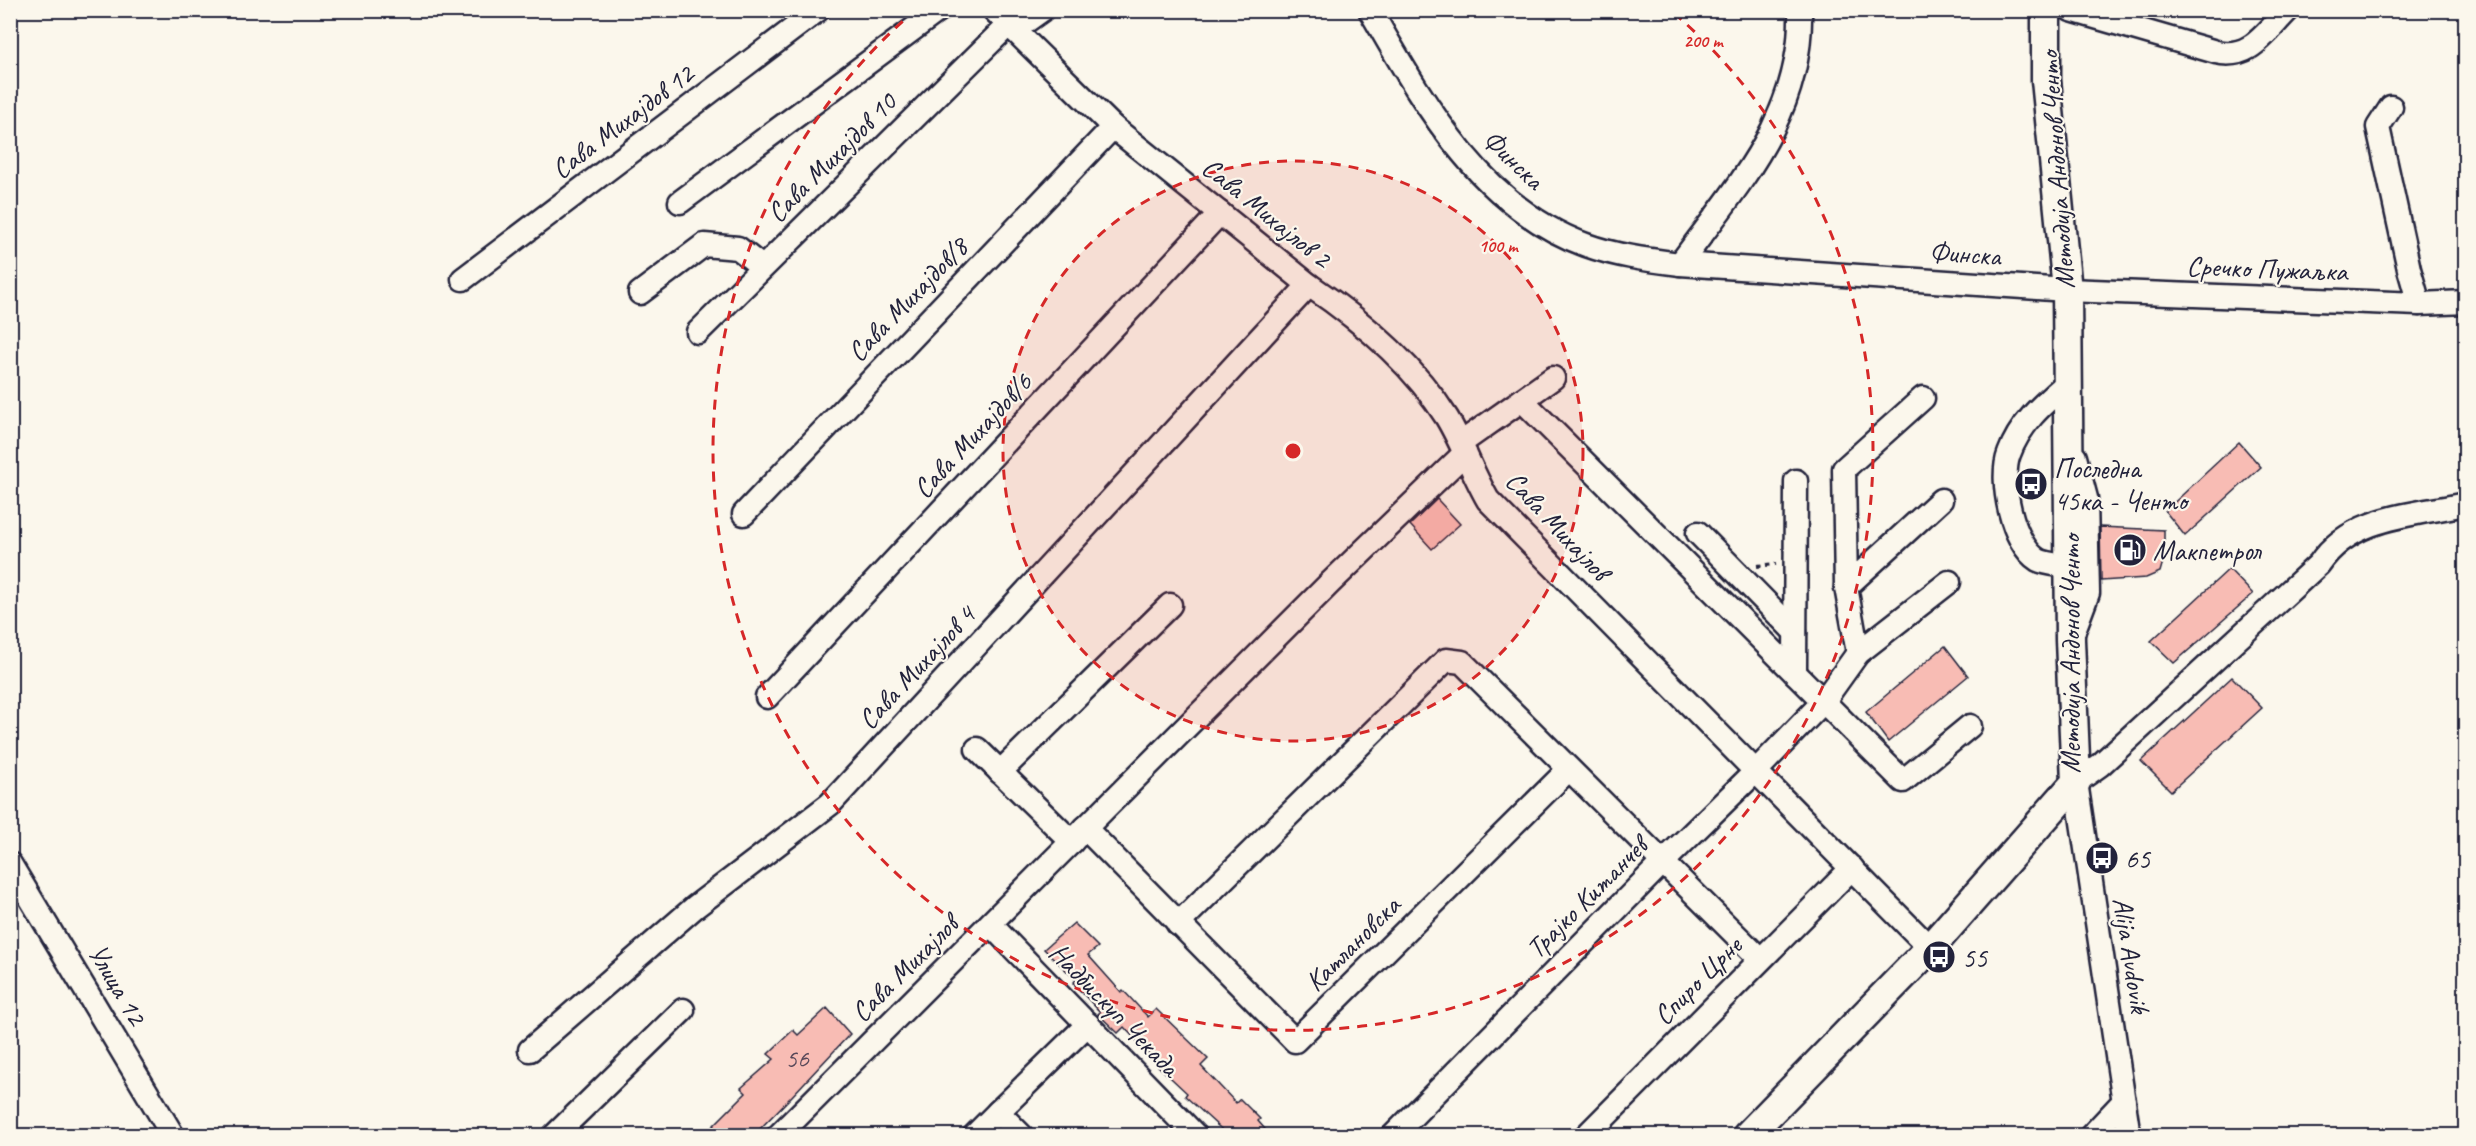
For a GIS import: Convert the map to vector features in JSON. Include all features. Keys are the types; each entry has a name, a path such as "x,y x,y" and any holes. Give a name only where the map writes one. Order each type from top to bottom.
{"main road":[{"name":"Методија Андонов Ченто","path":"1747,1136 1930,948 2076,782 2070,640 2067,290 2046,80 2046,10"}],"street":[{"name":"Сава Михајдов 12","path":"463,279 818,10"},
{"name":"Сава Михајдов 10","path":"680,202 939,10"},
{"path":"1005,22 1042,10"},
{"name":"Финска","path":"1370,10 1440,124 1497,191 1536,221 1586,245 1632,257 1680,264 2067,290"},
{"path":"1680,264 1770,138 1790,92 1801,36 1800,10"},
{"name":"Методија Андонов Ченто","path":"2071,10 2216,52 2235,55 2251,47 2288,10"},
{"name":"Сава Михајдов 10","path":"698,332 1005,22"},
{"name":"Сава Михајлов 2","path":"1005,22 1113,127 1309,285 1338,305 1392,351 1429,394 1463,448"},
{"path":"2391,108 2378,127 2420,304"},
{"name":"Сава Михајдов/8","path":"744,514 1113,127"},
{"name":"Сава Михајдов/6","path":"766,697 1220,213"},
{"path":"640,293 704,245 738,248 762,267"},
{"name":"Сава Михајлов 4","path":"530,1050 695,907 830,804 1309,285"},
{"name":"Сречко Пужаљка","path":"2067,290 2420,304 2466,302"},
{"path":"1463,448 1553,378"},
{"path":"2067,383 2032,413 2008,455 2007,494 2015,534 2038,560 2070,567"},
{"path":"1858,653 1846,587 1844,469 1923,398"},
{"path":"1522,400 1903,781 1970,726"},
{"path":"2070,437 2086,498 2088,593 2070,640"},
{"name":"Сава Михајлов","path":"783,1134 1463,448 1488,500 1930,948"},
{"path":"1795,673 1796,481"},
{"path":"1846,587 1941,500"},
{"path":"2076,782 2100,765 2319,564 2340,540 2367,525 2466,504"},
{"path":"1698,533 1795,632"},
{"name":"Трајко Китанчев","path":"1393,1136 1823,702 1858,653 1949,582"},
{"path":"1000,772 1170,605"},
{"path":"1178,924 1446,660 1462,662 1760,959"},
{"path":"977,749 1000,772 1078,835"},
{"name":"Катлановска","path":"1078,835 1178,924 1295,1041 1568,770"},
{"name":"Alija Avdovik","path":"2076,782 2129,1136"},
{"name":"Улица 12","path":"10,864 173,1136"},
{"name":"Спиро Црне","path":"1586,1136 1852,868"},
{"name":"Надбискуп Чекада","path":"991,925 1196,1136"},
{"path":"554,1136 683,1010"},
{"path":"974,1136 1088,1024"},
{"path":"2091,1136 2124,1101"},
{"path":"998,1112 1022,1136"}],"building":[{"path":"2239,442 2261,467 2185,536 2165,511"},
{"path":"1437,499 1460,524 1432,549 1410,525"},
{"name":"Макпетрол","path":"2100,527 2164,530 2164,558 2160,572 2146,578 2101,581"},
{"path":"2229,569 2253,594 2174,663 2151,641"},
{"path":"1945,646 1968,676 1888,742 1866,712"},
{"path":"2232,677 2262,708 2171,791 2141,761"},
{"path":"1074,923 1098,947 1088,955 1121,992 1123,990 1148,1017 1156,1009 1208,1059 1201,1066 1236,1103 1240,1099 1260,1119 1258,1121 1271,1136 1229,1136 1185,1096 1187,1093 1157,1065 1124,1027 1118,1033 1098,1014 1100,1012 1073,983 1076,980 1044,949"},
{"path":"827,1008 850,1034 791,1097 753,1136 703,1136 746,1093 741,1088 774,1059 768,1054 793,1030 798,1035"}],"place":[{"name":"Последна 45ка - Ченто","path":"2031,484"},
{"name":"Макпетрол","path":"2130,550"},
{"name":"65","path":"2102,858"},
{"name":"55","path":"1939,957"}]}
